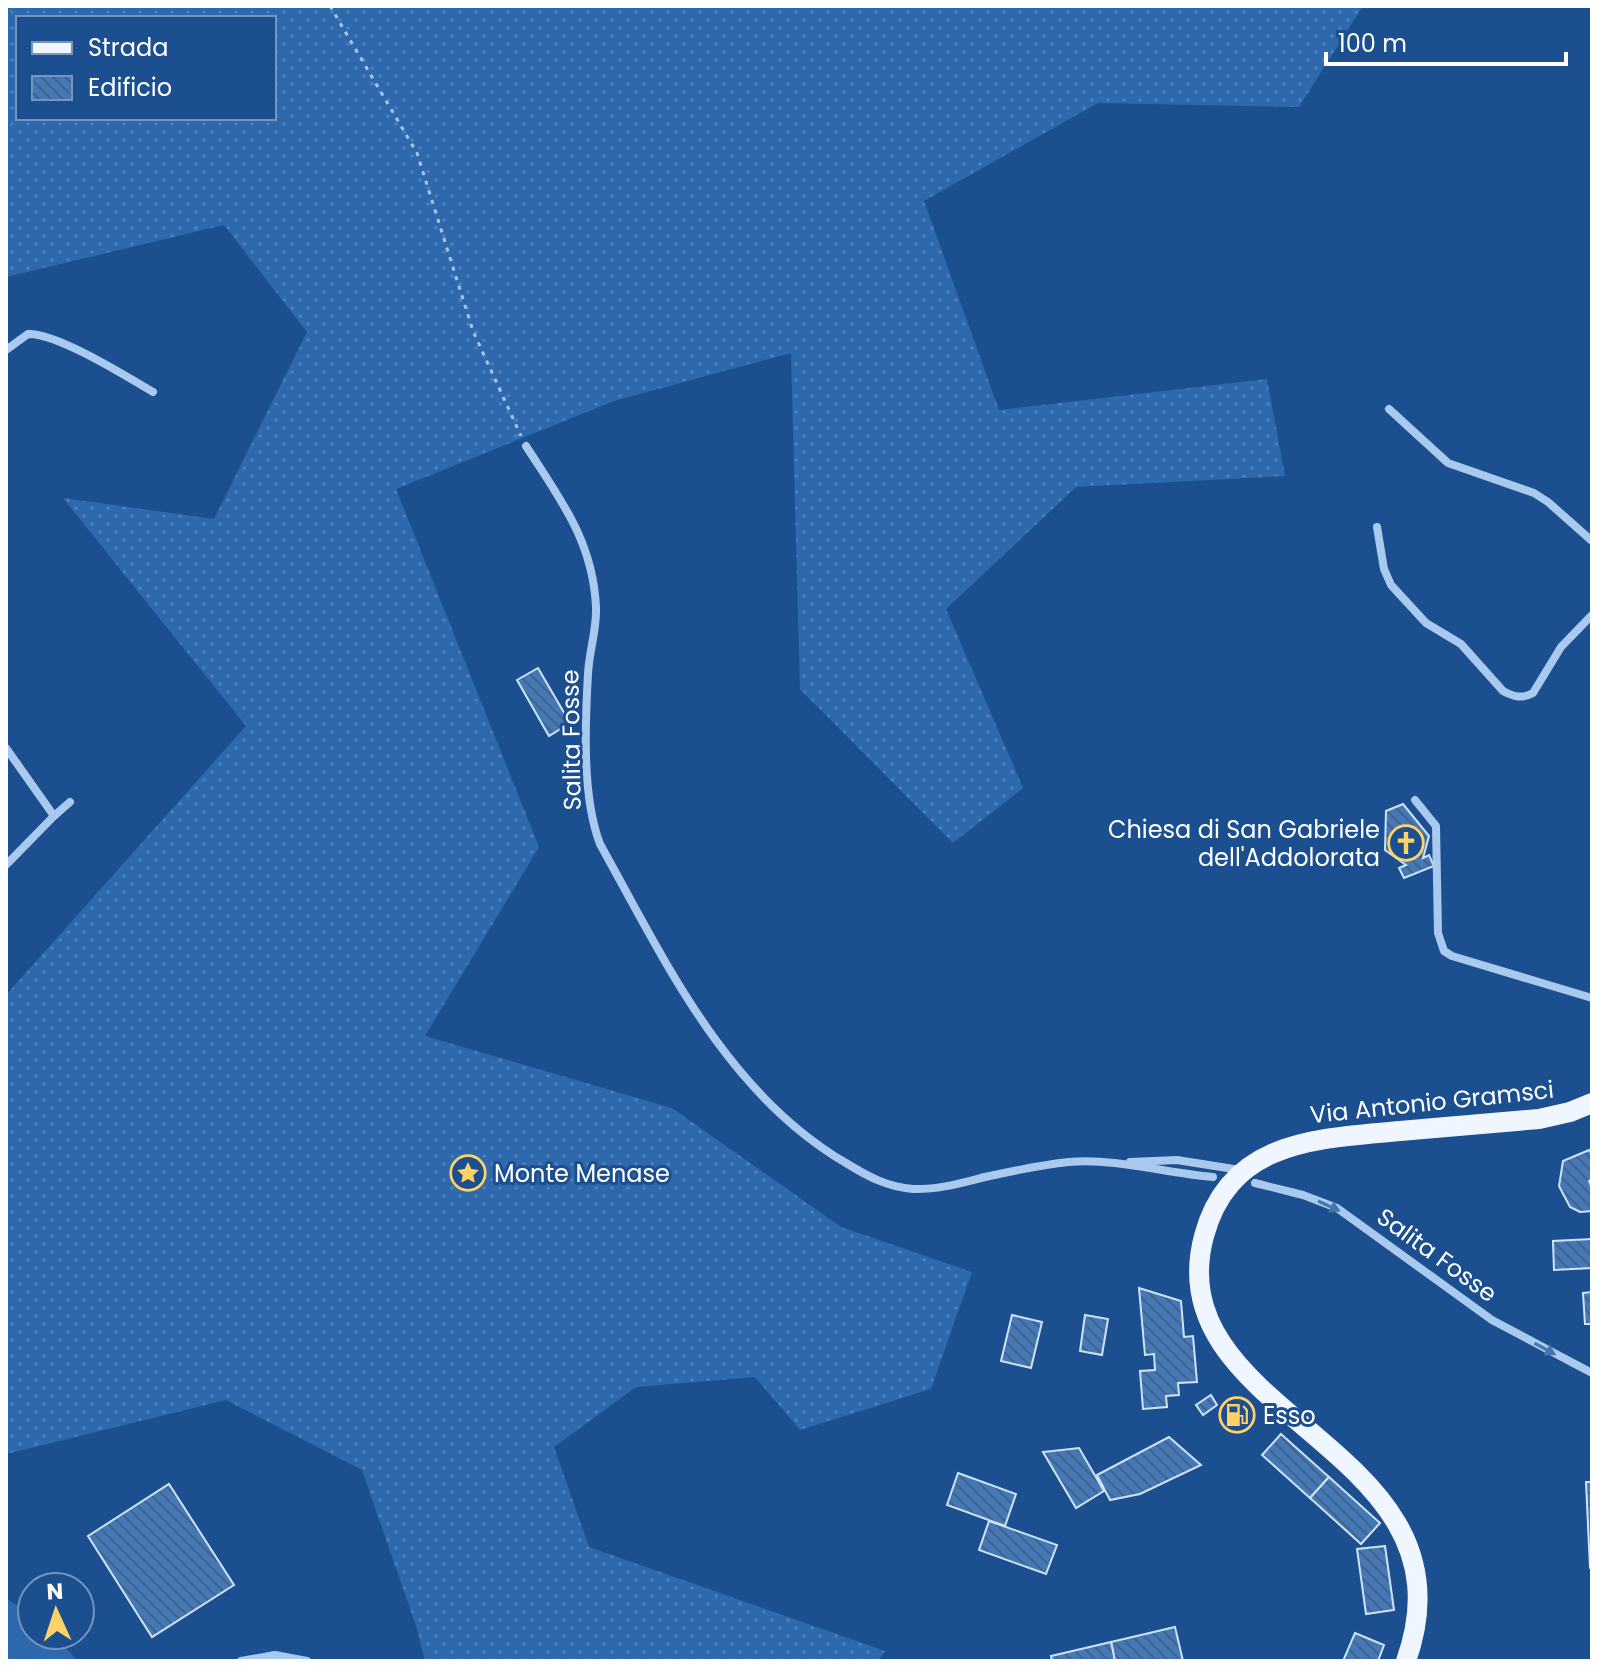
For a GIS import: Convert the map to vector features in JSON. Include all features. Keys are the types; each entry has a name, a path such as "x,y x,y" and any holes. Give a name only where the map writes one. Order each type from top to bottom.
{"main road":[{"name":"Via Antonio Gramsci","path":"1406,1661 1416,1624 1415,1578 1409,1547 1395,1517 1367,1483 1232,1359 1208,1319 1201,1280 1203,1239 1213,1209 1221,1196 1249,1177 1268,1154 1314,1140 1539,1119 1562,1115 1592,1103"}],"street":[{"path":"6,350 28,334 41,335 107,364 153,392"},
{"path":"1389,409 1448,463 1534,493 1592,541"},
{"name":"Salita Fosse","path":"526,446 570,513 584,547 593,586 596,620 588,674 587,800 594,829 687,1001 741,1073 780,1113 818,1146 886,1184 928,1188 1072,1162 1177,1160 1249,1177 1337,1208 1492,1320 1592,1373"},
{"path":"1377,527 1384,569 1391,585 1426,623 1461,644 1510,695 1518,697 1533,693 1561,647 1592,615"},
{"path":"6,748 54,816"},
{"path":"1415,800 1436,826 1438,933 1444,951 1592,998"},
{"path":"6,865 70,802"},
{"name":"Salita Fosse","path":"1126,1162 1149,1169 1213,1177"},
{"path":"241,1661 275,1655 307,1661"}],"path":[{"path":"330,6 417,153 473,331 526,446"}],"shaded area":[{"path":"6,6 1363,6 1299,107 1098,103 924,201 999,410 1267,379 1285,476 1076,487 946,609 1023,788 953,843 800,689 791,353 614,401 396,489 539,847 425,1036 672,1108 841,1227 972,1272 931,1389 800,1430 755,1377 636,1387 554,1447 589,1547 885,1651 878,1661 425,1661 417,1629 362,1470 226,1400 6,1454 6,995 246,726 63,498 214,519 307,332 224,225 6,277"},
{"path":"6,1598 16,1605 16,1651 68,1651 78,1661 6,1661"}],"building":[{"path":"538,668 570,723 549,736 517,680"},
{"name":"Chiesa di San Gabriele dell'Addolorata","path":"1403,804 1429,836 1423,858 1429,855 1434,866 1404,878 1399,868 1406,865 1385,850 1386,811"},
{"path":"1589,1150 1592,1154 1592,1179 1589,1181 1592,1211 1580,1212 1570,1207 1559,1186 1563,1161"},
{"path":"1592,1239 1592,1268 1554,1270 1553,1241"},
{"path":"1139,1288 1181,1301 1184,1337 1193,1336 1197,1382 1178,1383 1179,1395 1166,1396 1167,1407 1143,1409 1140,1371 1155,1370 1154,1354 1145,1355"},
{"path":"1592,1292 1592,1324 1585,1324 1583,1293"},
{"path":"1012,1315 1042,1322 1031,1368 1001,1361"},
{"path":"1085,1315 1108,1319 1102,1355 1080,1351"},
{"path":"1211,1395 1217,1405 1203,1415 1196,1405"},
{"path":"1235,1400 1254,1416 1241,1430 1222,1414"},
{"path":"1281,1434 1329,1477 1310,1498 1262,1455"},
{"path":"1169,1437 1201,1465 1140,1494 1110,1500 1097,1475"},
{"path":"1079,1448 1104,1491 1076,1508 1043,1452"},
{"path":"958,1473 1016,1494 1005,1526 947,1505"},
{"path":"1329,1477 1380,1523 1361,1544 1310,1498"},
{"path":"1586,1482 1592,1482 1592,1568 1590,1568"},
{"path":"169,1484 234,1585 152,1637 88,1536"},
{"path":"989,1521 1057,1545 1046,1574 979,1550"},
{"path":"1385,1546 1394,1610 1366,1614 1357,1549"},
{"path":"1175,1627 1183,1661 1115,1661 1111,1642"},
{"path":"1355,1633 1384,1645 1378,1661 1343,1661"},
{"path":"1111,1642 1115,1661 1052,1661 1051,1656"}],"place":[{"name":"Chiesa di San Gabriele dell'Addolorata","path":"1406,843"},
{"name":"Monte Menase","path":"468,1173"},
{"name":"Esso","path":"1237,1415"}]}
